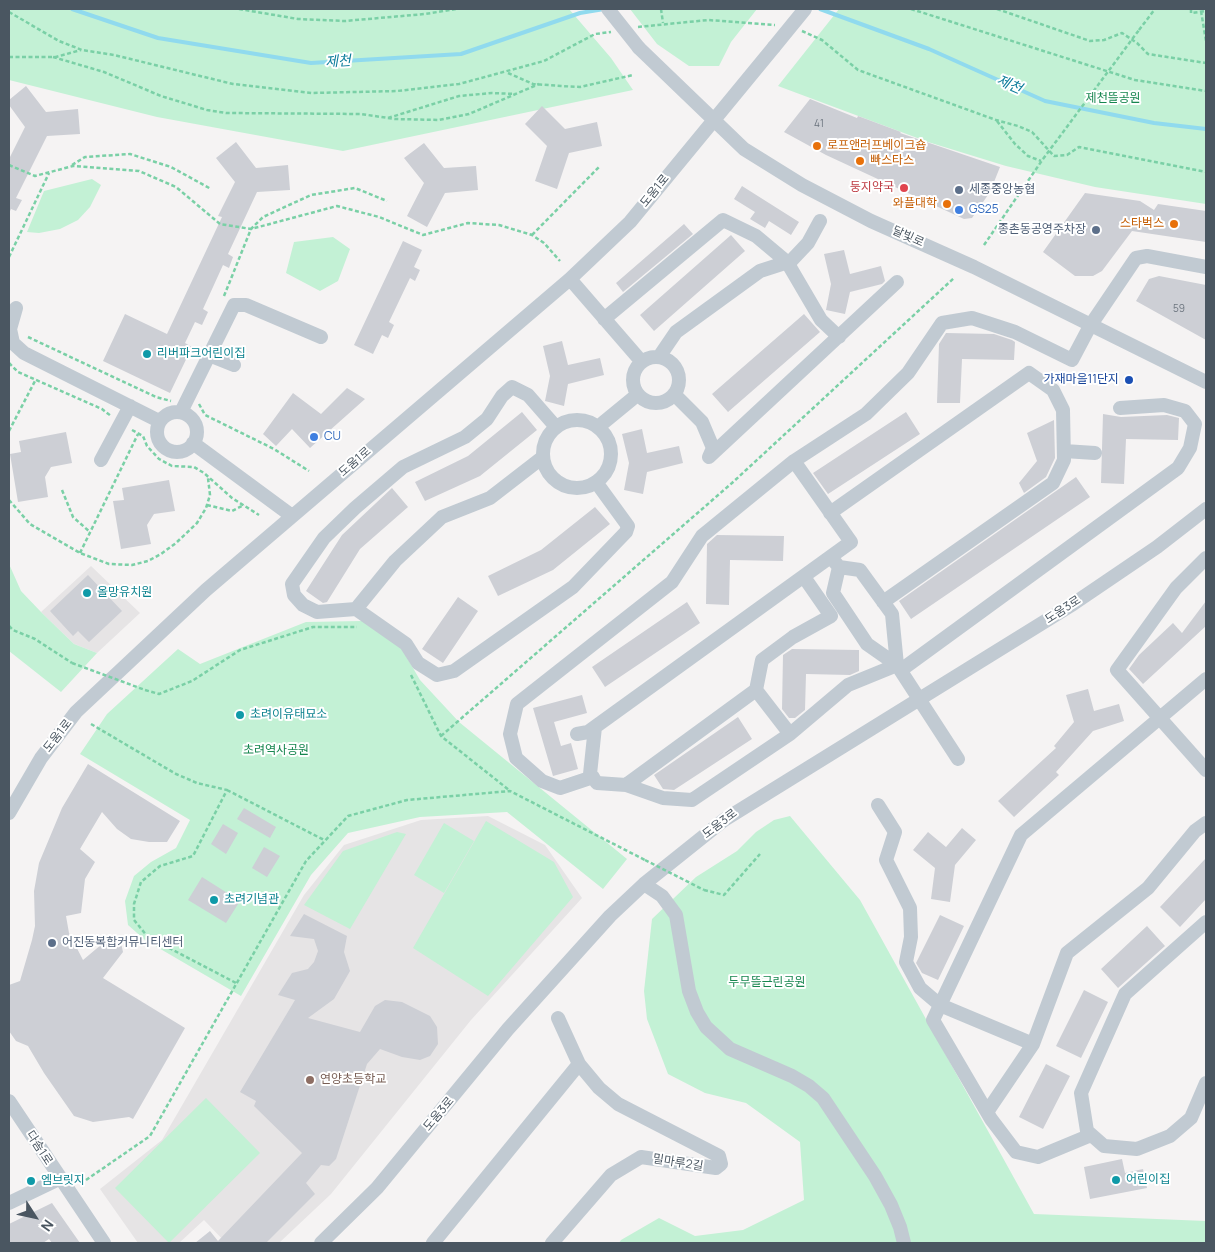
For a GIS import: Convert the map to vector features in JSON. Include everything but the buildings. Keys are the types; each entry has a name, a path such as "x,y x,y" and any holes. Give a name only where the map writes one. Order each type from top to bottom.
{"street":[{"name":"달빛로","path":"608,9 639,48 744,149 802,185 871,220 974,267 1206,382"},
{"name":"도움1로","path":"9,813 41,758 76,712 206,590 570,279 630,222 804,9"},
{"path":"604,319 722,220 756,236 787,262 821,320 839,336"},
{"path":"659,357 676,332 760,270 787,262 808,243 820,221"},
{"path":"593,777 560,788 542,781 516,758 510,734 517,704 672,582 702,536 794,461 866,414 908,373 942,323 972,318 1015,332 1072,360 1090,326 1136,258 1148,256 1206,267"},
{"path":"570,279 641,361"},
{"path":"674,394 702,422 713,448 709,457 897,282"},
{"path":"181,412 231,309 240,304 321,337"},
{"path":"16,308 10,328 13,343 24,353 159,421"},
{"path":"209,355 234,365"},
{"path":"648,357 659,357 671,362 676,368 679,384 674,394 665,402 657,403 643,400 637,395 632,381 636,366 641,361 648,357"},
{"path":"830,512 1029,373 1053,390 1064,410 1064,460 1053,483 883,602"},
{"path":"556,427 528,395 512,387 502,396 487,419 465,437 403,467 355,508 324,538 292,584 294,596 303,605 317,612 356,609 406,644 418,663 437,675 454,671 573,587 626,532 628,526 596,482"},
{"path":"598,427 637,395"},
{"path":"595,728 590,774 598,783 626,785 663,798 692,800 790,734 848,685 899,668 1178,468 1190,448 1195,424 1185,411 1164,405 1120,408"},
{"path":"101,460 130,406"},
{"path":"181,412 195,423 196,435 193,443 186,450 179,452 167,449 158,440 157,434 159,421 168,413 181,412"},
{"path":"577,420 588,422 598,427 608,440 611,457 608,468 596,482 582,488 561,484 552,477 546,468 543,457 544,446 549,435 556,427 577,420"},
{"path":"193,443 292,516"},
{"path":"1064,451 1095,454"},
{"path":"356,609 395,561 442,518 490,498 543,457"},
{"path":"577,734 588,732 595,728 804,577 835,562 850,542 794,461"},
{"name":"도움3로","path":"321,1243 378,1188 508,1028 604,922 644,884 724,820 781,783 921,700 1073,604 1158,547 1206,509"},
{"path":"1206,558 1176,588 1117,670 1206,770"},
{"path":"835,562 860,570 892,614 899,668"},
{"path":"835,562 834,593 867,644 899,668 958,759"},
{"path":"626,785 756,690 762,660 793,637 831,616 804,577"},
{"path":"1092,1135 1038,1156 1016,1152 987,1112 933,1020 1021,836 1206,679"},
{"path":"756,690 790,734"},
{"path":"878,805 895,832 886,860 910,908 911,937 906,962 920,988 940,1005 1033,1044"},
{"path":"987,1112 1033,1044 1067,953 1148,888 1194,831 1206,823"},
{"path":"644,884 662,896 676,915 689,991 697,1012 706,1027 730,1049 792,1076 809,1086 823,1098 875,1176 897,1220 904,1243"},
{"path":"1206,922 1124,994 1081,1093 1087,1131 1104,1146 1137,1150 1170,1136 1190,1118 1206,1083"},
{"name":"밀마루2길","path":"552,1243 611,1174 641,1157 716,1168 721,1164 719,1156 618,1104 599,1088 579,1064 558,1018"},
{"path":"434,1243 579,1064"},
{"name":"다솜1로","path":"9,1101 104,1243"},
{"path":"9,1203 60,1179"}],"path":[{"path":"239,9 298,20 344,21 426,14 456,9"},
{"path":"661,9 663,23"},
{"path":"911,9 1135,80 1206,91"},
{"path":"997,9 1090,40 1104,40 1122,33 1137,43 1148,54 1206,63"},
{"path":"984,245 1042,160 1155,9"},
{"path":"1191,9 1191,13 1206,10"},
{"path":"9,12 58,41 82,50 114,55 233,84 312,93 398,91 459,84 544,61 595,34 614,31"},
{"path":"1201,12 1206,41"},
{"path":"634,28 663,23 708,20 766,23 783,27"},
{"path":"800,31 822,40 858,70 1032,132 1054,156 1067,156 1079,147 1206,172"},
{"path":"9,57 53,57 82,50"},
{"path":"53,57 104,72 136,87 207,110 244,114 361,114 387,118 439,120 469,114 539,84"},
{"path":"508,72 533,84 580,87 632,75"},
{"path":"387,118 413,112 459,96 492,92 518,94"},
{"path":"996,120 1015,144 1028,156 1042,160"},
{"path":"9,165 35,176 70,167 85,157 130,154 171,167 211,188"},
{"path":"70,167 139,171 176,187 220,224 251,230 337,206 378,217 423,235 468,223 499,225 532,235 544,243 560,261"},
{"path":"532,235 599,167"},
{"path":"9,257 48,173"},
{"path":"222,300 251,230 263,217 311,195 355,188 387,201"},
{"path":"441,736 732,483 954,278"},
{"path":"10,328 156,397 169,402 174,398"},
{"path":"9,363 18,372 102,409 143,436 147,446 159,459 172,466 194,467 259,515"},
{"path":"9,431 36,379"},
{"path":"199,398 199,405 204,415 274,449 309,471"},
{"path":"80,553 138,434"},
{"path":"9,500 30,524 80,553 109,564 132,565 148,561 176,543 197,523 210,495 208,476"},
{"path":"62,490 73,517 90,532"},
{"path":"207,505 232,511 244,505"},
{"path":"9,626 13,630 35,639 72,663 160,694 192,681 240,650 313,627 360,627"},
{"path":"410,674 441,736 510,791 704,890 724,895 760,854"},
{"path":"91,724 176,774 197,783 227,790 324,840"},
{"path":"227,790 193,856 160,866 141,882 134,904 134,920 148,937 238,984"},
{"path":"86,1180 150,1136 238,984 306,861 348,816 399,802 510,791"}],"shaded area":[{"path":"91,566 140,613 97,653 74,644 41,612"},
{"name":"연양초등학교","path":"488,816 545,845 582,898 471,1020 331,1194 279,1243 226,1243 204,1220 179,1243 138,1243 100,1189 162,1140 304,895 344,845 421,820"}],"green space":[{"path":"11,9 569,9 611,58 633,90 343,151 157,117 9,80 9,12"},
{"path":"630,9 757,9 731,42 719,66 689,66 657,44"},
{"name":"제천뜰공원","path":"839,9 1206,9 1206,204 1095,187 1006,166 928,142 778,86"},
{"path":"92,179 101,185 90,207 78,220 60,229 39,233 27,232 44,191"},
{"path":"333,237 350,249 338,281 320,291 286,273 294,242"},
{"path":"9,564 21,591 41,612 74,644 97,653 61,692 9,651"},
{"name":"초려역사공원","path":"362,621 399,644 420,680 459,722 627,859 603,889 507,812 420,817 348,833 311,875 241,996 145,940 128,925 125,901 134,876 151,862 176,848 190,820 80,754 107,714 178,649 200,664 306,622"},
{"name":"두무뜰근린공원","path":"790,816 860,900 1034,1214 1206,1221 1206,1243 619,1243 659,1218 695,1236 743,1230 804,1200 800,1142 746,1103 705,1093 668,1074 647,1019 644,991 652,919 696,877 737,851 756,832 774,820"},
{"path":"486,821 554,862 573,897 488,996 413,948"},
{"path":"444,823 474,841 444,893 414,875"},
{"path":"397,832 406,834 350,929 304,905 343,851"},
{"path":"206,1098 260,1153 169,1243 115,1188"}],"waterway":[{"name":"제천","path":"72,9 158,38 311,63 461,54 580,13 604,9"},
{"name":"제천","path":"820,9 929,49 1045,101 1154,123 1206,129"}],"place":[{"name":"로프앤러프베이크숍","path":"817,146"},
{"name":"빠스타스","path":"860,161"},
{"name":"둥지약국","path":"904,188"},
{"name":"세종중앙농협","path":"959,190"},
{"name":"와플대학","path":"947,204"},
{"name":"GS25","path":"959,210"},
{"name":"스타벅스","path":"1174,224"},
{"name":"종촌동공영주차장","path":"1096,230"},
{"name":"리버파크어린이집","path":"147,354"},
{"name":"가재마을11단지","path":"1129,380"},
{"name":"CU","path":"314,437"},
{"name":"올망유치원","path":"87,593"},
{"name":"초려이유태묘소","path":"240,715"},
{"name":"초려기념관","path":"214,900"},
{"name":"어진동복합커뮤니티센터","path":"52,943"},
{"name":"연양초등학교","path":"310,1080"},
{"name":"어린이집","path":"1116,1180"},
{"name":"엠브릿지","path":"31,1181"}]}
